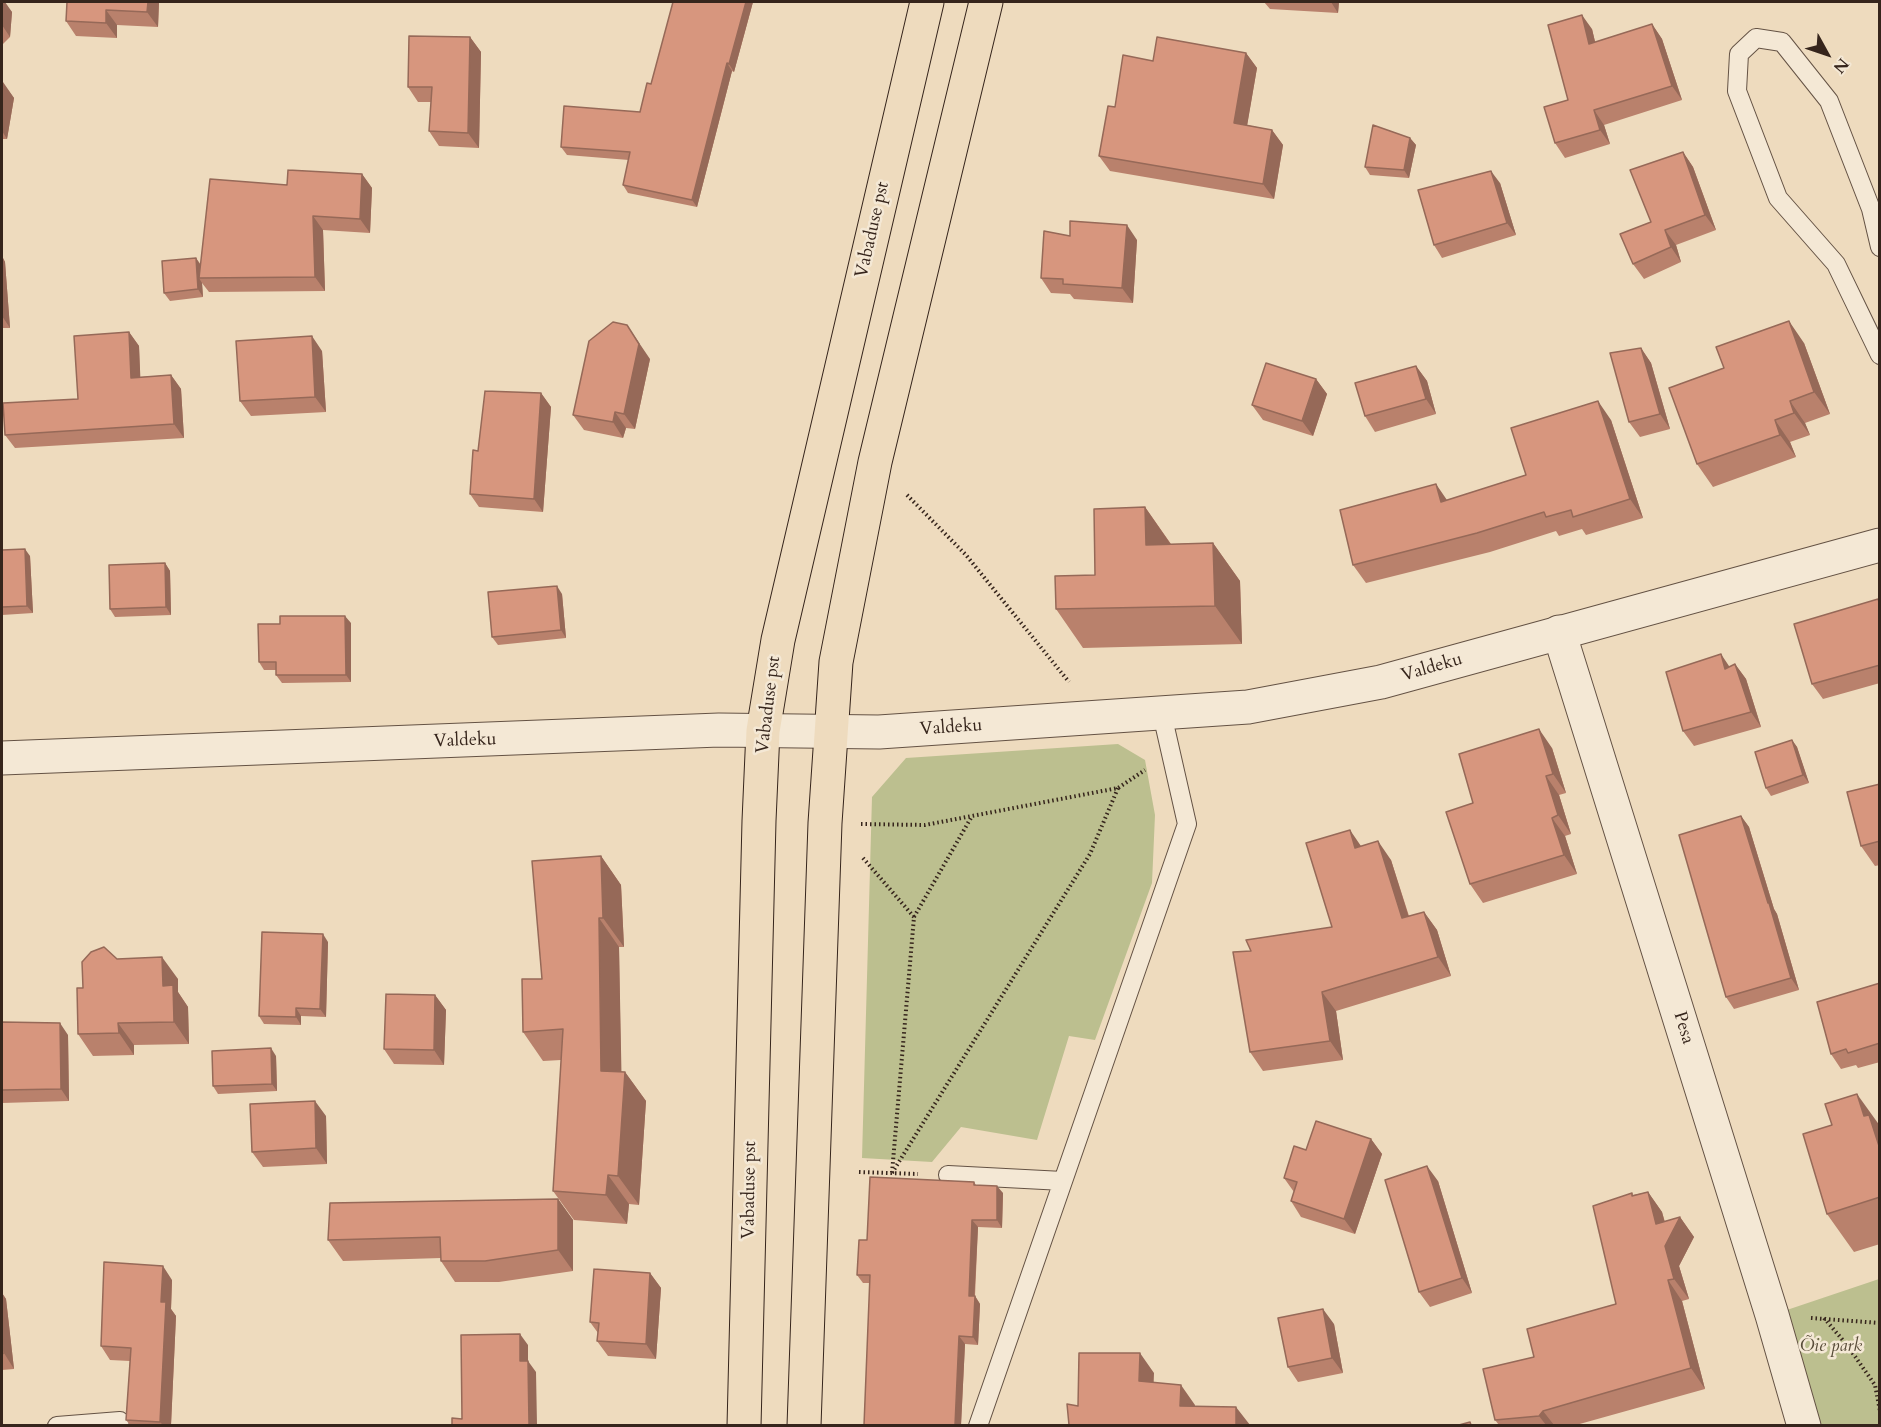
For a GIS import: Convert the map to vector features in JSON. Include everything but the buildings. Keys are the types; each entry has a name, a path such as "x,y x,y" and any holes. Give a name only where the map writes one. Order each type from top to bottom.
{"highway":[{"name":"Vabaduse pst","path":"744,1425 763,731 780,629 927,2"},
{"path":"804,1425 829,733 836,662 875,462 986,2"}],"street":[{"name":"Valdeku","path":"2,758 719,730 879,732 1248,707 1381,682 1880,545"},
{"name":"Pesa","path":"1559,632 1772,1315 1804,1425"}],"lane":[{"path":"1880,247 1871,209 1829,101 1782,42 1756,38 1739,54 1737,91 1778,198 1836,264 1880,355"},
{"path":"978,1425 1187,824 1162,714"},
{"path":"948,1175 1063,1181"},
{"path":"57,1425 120,1421"}],"path":[{"path":"902,490 966,555 1069,683"},
{"path":"858,824 925,825 1118,788 1171,753"},
{"path":"892,1173 1090,854 1118,788"},
{"path":"892,1173 914,917 972,816"},
{"path":"857,852 914,917"},
{"path":"859,1172 948,1175"},
{"path":"1772,1315 1880,1323"},
{"path":"1824,1318 1847,1345 1875,1385 1880,1411"}],"green space":[{"path":"1118,744 1145,760 1155,815 1152,883 1095,1040 1069,1036 1037,1140 961,1127 932,1162 862,1158 872,797 906,758"},
{"name":"Õie park","path":"1879,1279 1879,1425 1804,1425 1772,1315"}]}
